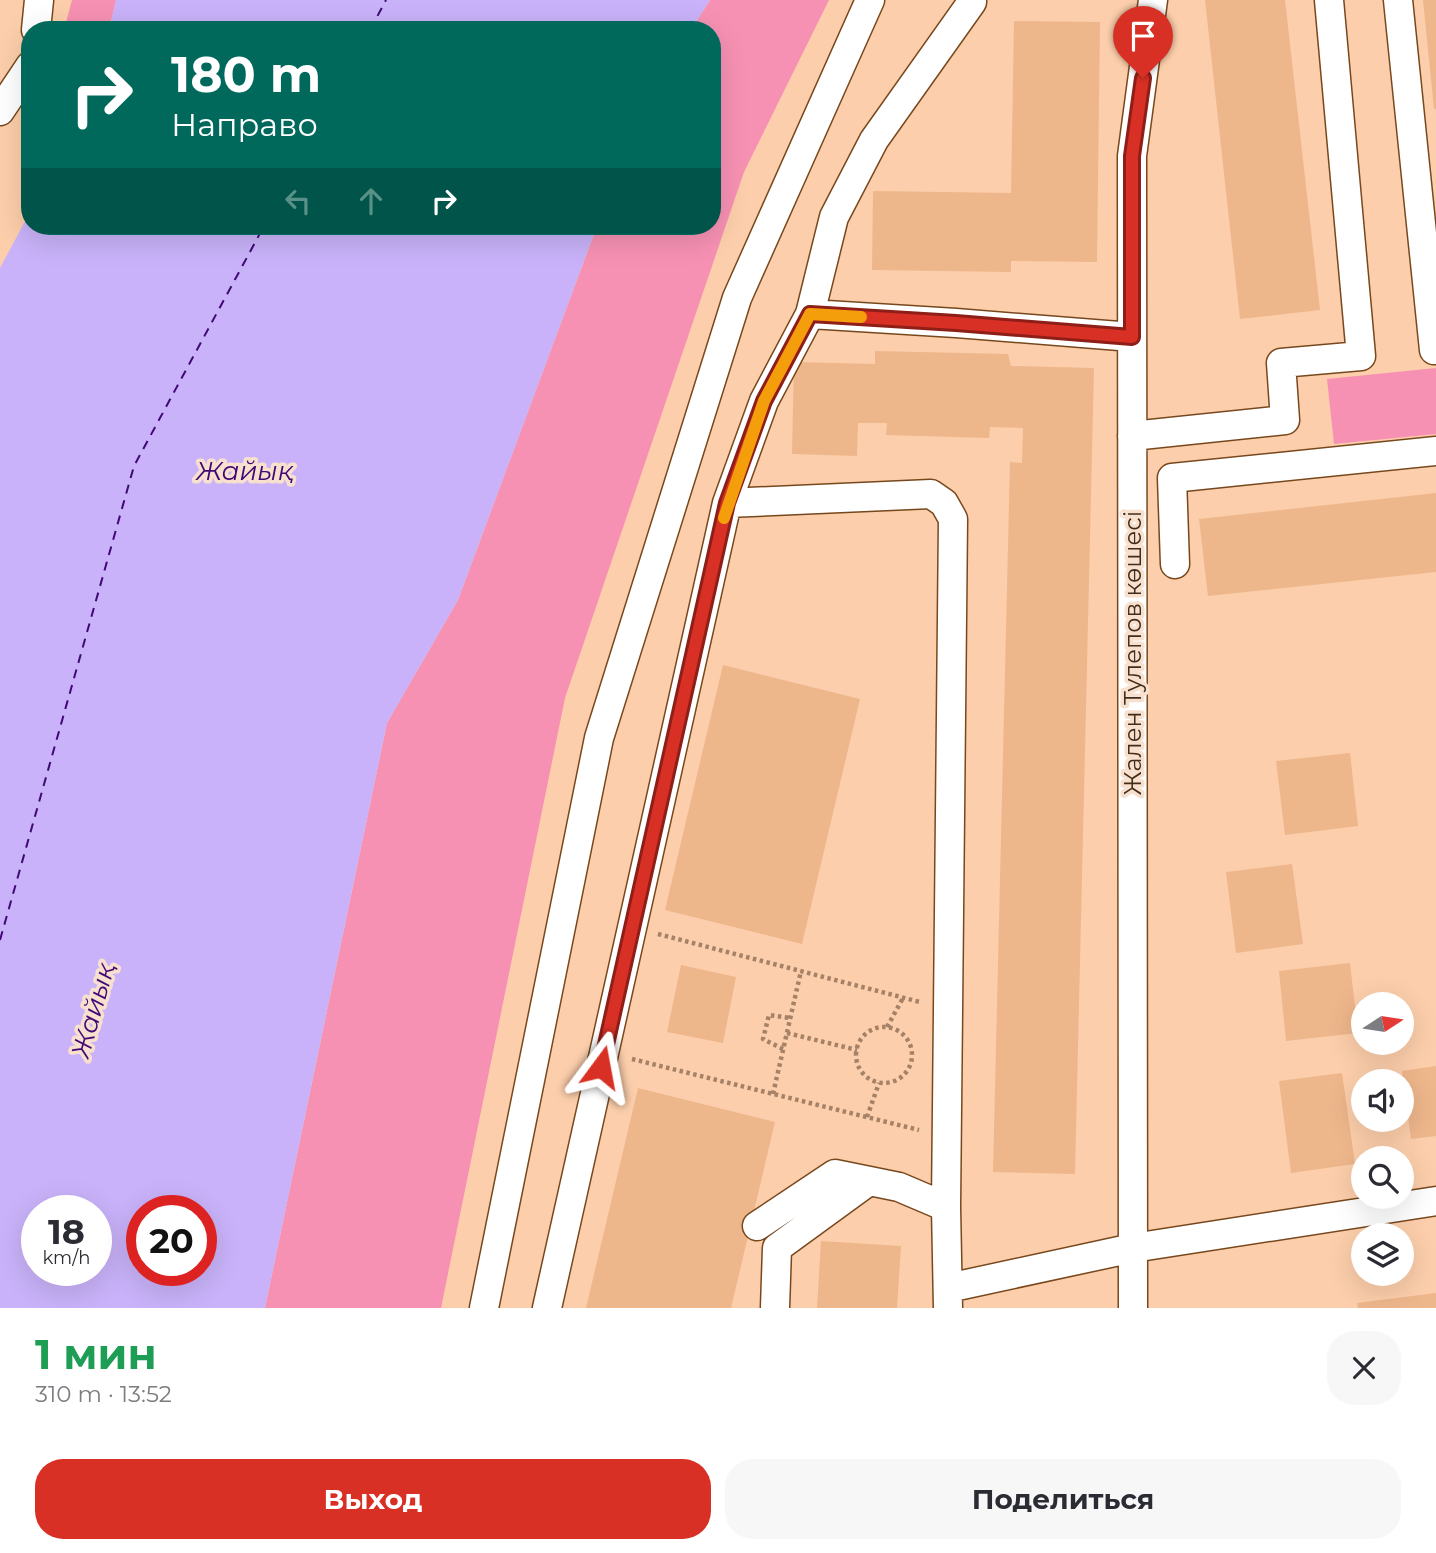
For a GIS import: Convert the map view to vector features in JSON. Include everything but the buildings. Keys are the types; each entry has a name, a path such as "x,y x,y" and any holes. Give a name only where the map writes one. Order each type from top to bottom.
{"street":[{"path":"37,21 39,0"},
{"path":"484,1308 599,738 737,298 870,0"},
{"name":"Жален Тулепов көшесі","path":"1133,1308 1132,156 1153,0"},
{"path":"1289,465 1281,363 1361,356 1329,0"},
{"path":"1398,0 1436,350"},
{"path":"547,1308 727,503 764,401 810,314 834,217 874,140 972,2"},
{"path":"0,111 21,80"},
{"path":"810,314 1132,337"},
{"path":"1132,436 1285,420"},
{"path":"1175,564 1172,478 1436,451"},
{"path":"727,503 931,494 944,503 953,519 946,1207 948,1298 1133,1248 1436,1201"},
{"path":"757,1226 835,1174 900,1187 946,1207"},
{"path":"775,1308 777,1248 869,1181"}],"path":[{"path":"651,932 948,1010"},
{"path":"772,1094 802,971"},
{"path":"887,1027 903,998"},
{"path":"783,1049 763,1039 769,1015 790,1018"},
{"path":"887,1027 904,1036 912,1050 912,1058 910,1067 899,1079 879,1083 864,1074 858,1066 857,1050 862,1038 869,1032 887,1027"},
{"path":"787,1033 857,1050"},
{"path":"621,1056 947,1137"},
{"path":"867,1117 879,1083"}],"shaded area":[{"path":"72,0 116,0 111,21 66,21"},
{"path":"710,0 829,0 744,172 565,698 441,1308 265,1308 387,723 458,600 594,235 721,235 721,21 697,21"},
{"path":"1436,368 1436,434 1334,444 1327,379"}],"water":[{"path":"116,0 710,0 697,21 111,21"},
{"name":"Жайық","path":"21,229 21,235 594,235 458,600 387,723 265,1308 0,1308 0,268"}],"ferry route":[{"path":"375,21 386,0"},
{"path":"0,940 134,466 259,235"}],"slow traffic":[{"path":"724,518 764,401 810,314 861,317"}],"route":[{"path":"601,1067 727,503 764,401 810,314 1132,337 1132,156 1143,78"}]}
